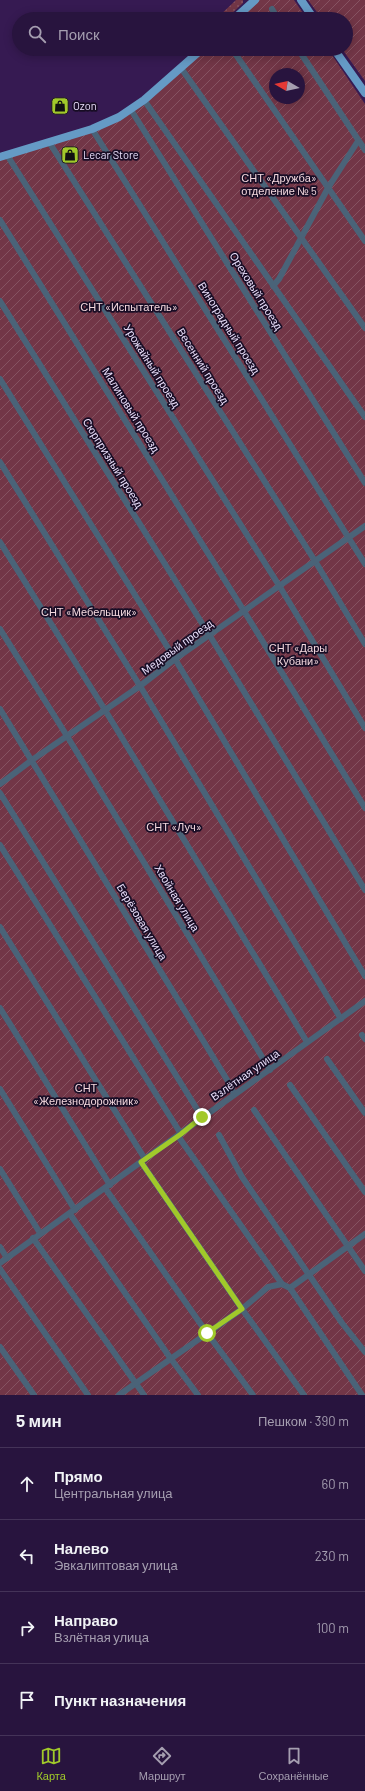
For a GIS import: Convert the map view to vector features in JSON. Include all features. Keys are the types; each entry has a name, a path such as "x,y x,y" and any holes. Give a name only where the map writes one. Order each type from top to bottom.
{"main road":[{"path":"242,12 255,0"},
{"path":"301,0 309,12"},
{"path":"4,156 92,129 131,110 195,56"},
{"path":"339,56 365,94"}],"street":[{"path":"237,56 365,241"},
{"path":"303,56 365,150"},
{"path":"182,68 365,328"},
{"path":"144,100 365,417"},
{"name":"Ореховый проезд","path":"131,110 365,483"},
{"name":"Виноградный проезд","path":"92,129 365,564"},
{"path":"273,286 279,279 328,188 358,141"},
{"name":"Весенний проезд","path":"49,142 315,561 365,644"},
{"name":"Урожайный проезд","path":"4,156 280,587 365,728"},
{"name":"Малиновый проезд","path":"0,220 365,808"},
{"name":"Сюрпризный проезд","path":"0,301 210,636 365,890"},
{"path":"0,379 175,660 365,976"},
{"path":"0,462 140,686 341,1019"},
{"name":"Медовый проезд","path":"0,784 365,526"},
{"path":"0,542 105,710 307,1042"},
{"name":"Хвойная улица","path":"0,628 270,1070"},
{"name":"Берёзовая улица","path":"0,709 234,1094"},
{"path":"0,793 202,1117"},
{"path":"0,845 180,1135 282,1284 290,1288 362,1395"},
{"path":"0,927 143,1160 242,1309 304,1395"},
{"name":"Взлётная улица","path":"0,1263 40,1233 108,1187 143,1160 180,1135 202,1117 365,1001"},
{"path":"0,1008 108,1187 207,1333 253,1395"},
{"path":"327,1059 365,1112"},
{"path":"290,1085 365,1192"},
{"path":"0,1089 75,1210"},
{"path":"254,1110 365,1272"},
{"path":"219,1135 242,1176 342,1323 365,1352"},
{"path":"0,1169 40,1233"},
{"path":"70,1214 171,1359 198,1395"},
{"path":"290,1288 365,1234"},
{"path":"33,1238 144,1395"},
{"path":"0,1247 7,1258"},
{"path":"0,1269 88,1395"},
{"path":"119,1395 242,1309 268,1287 282,1284"},
{"path":"0,1347 34,1395"}],"green space":[{"path":"236,0 243,0 243,3 233,12 223,12"},
{"path":"255,0 294,0 302,12 242,12"},
{"path":"308,0 365,0 365,81 347,56 353,56 353,12 317,12"},
{"path":"193,56 333,56 365,104 365,1395 0,1395 0,157 119,117"}],"place":[{"name":"Ozon","path":"60,106"},
{"name":"Lecar Store","path":"70,155"}],"route":[{"path":"202,1117 181,1134 141,1162 242,1309 207,1333"}],"park label":[{"name":"СНТ «Дружба» отделение № 5","path":"279,184"},
{"name":"СНТ «Испытатель»","path":"129,307"},
{"name":"СНТ «Мебельщик»","path":"89,612"},
{"name":"СНТ «Дары Кубани»","path":"298,654"},
{"name":"СНТ «Луч»","path":"174,827"},
{"name":"СНТ «Железнодорожник»","path":"86,1094"}]}
